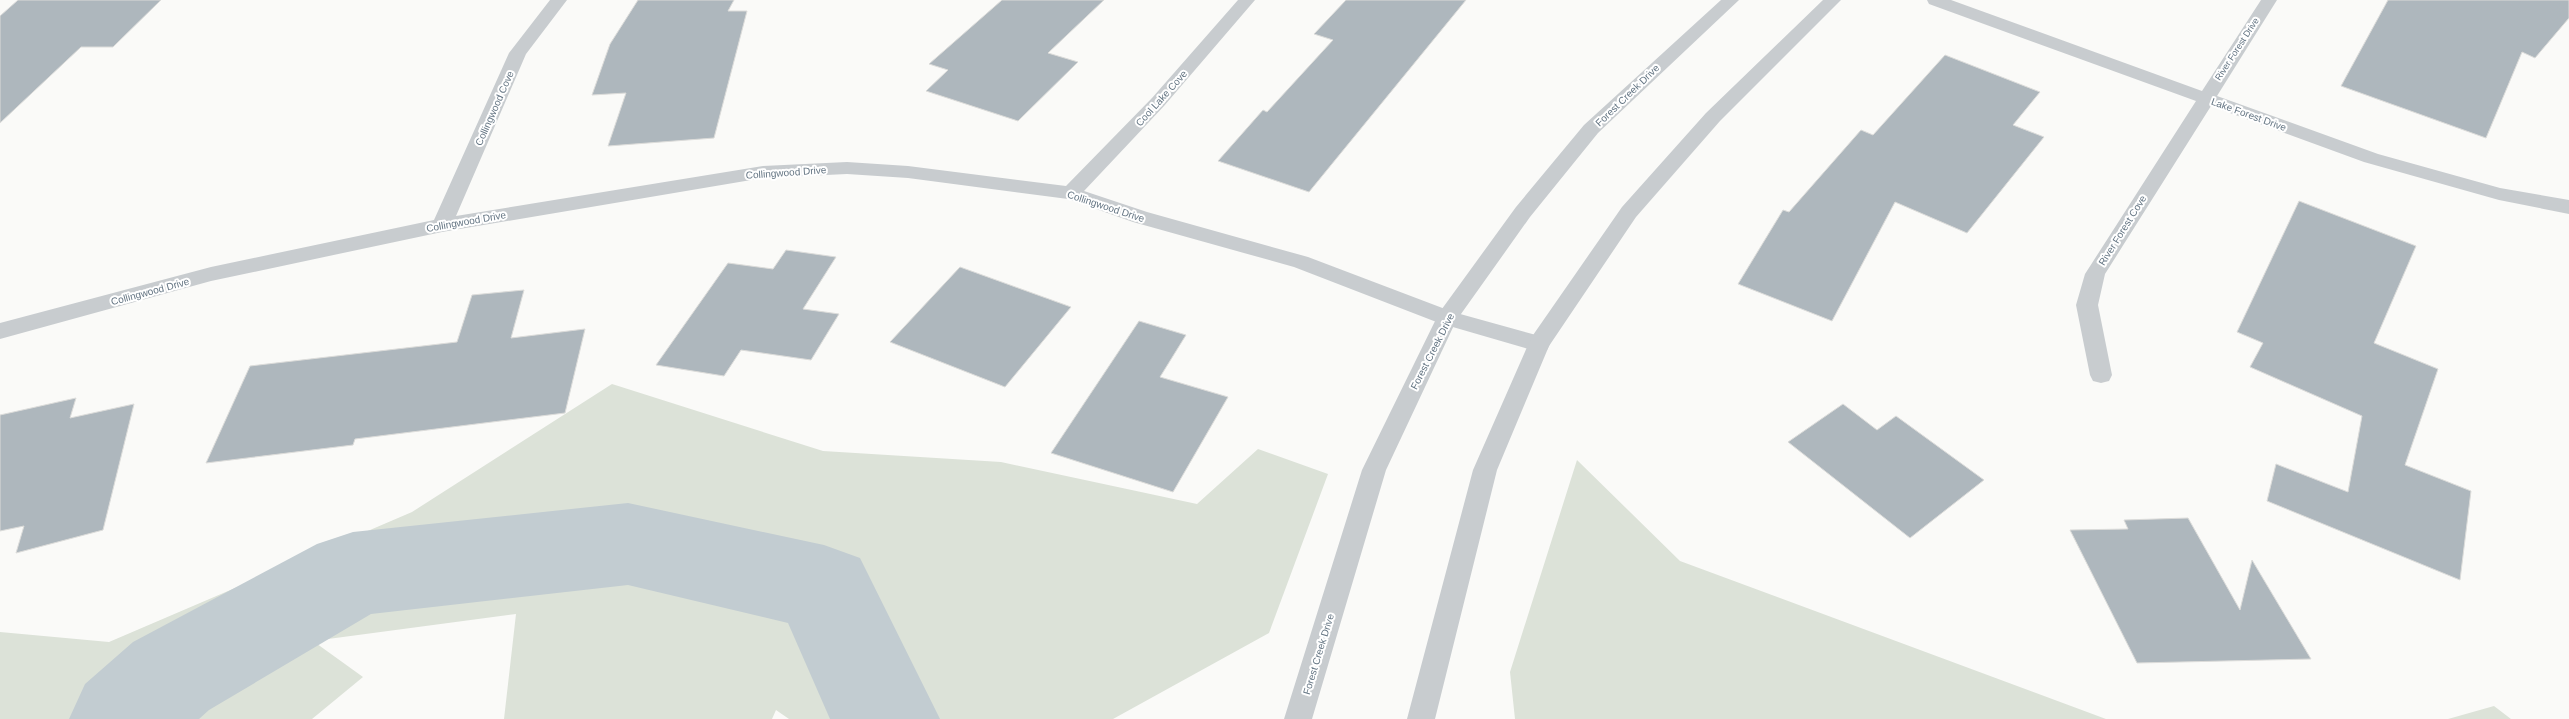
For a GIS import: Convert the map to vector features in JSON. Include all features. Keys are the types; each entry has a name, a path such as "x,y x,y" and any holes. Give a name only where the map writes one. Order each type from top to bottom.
{"street":[{"name":"Collingwood Cove","path":"442,225 518,53 560,0"},
{"name":"Cool Lake Cove","path":"1071,193 1158,102 1247,0"},
{"name":"Forest Creek Drive","path":"1298,719 1374,470 1447,318 1523,212 1592,129 1731,0"},
{"path":"1421,719 1485,470 1539,344 1629,212 1713,117 1833,0"},
{"name":"Lake Forest Drive","path":"1935,0 2371,158 2499,194 2569,207"},
{"name":"River Forest Drive","path":"2205,98 2269,0"},
{"name":"River Forest Cove","path":"2101,375 2087,305 2094,274 2205,98"},
{"name":"Collingwood Drive","path":"0,331 211,274 442,225 763,172 847,168 908,172 1071,193 1140,217 1301,262 1447,318 1539,344"}],"shaded area":[{"path":"612,384 823,451 1001,462 1197,504 1258,449 1328,474 1269,633 1113,719 789,719 776,710 772,719 504,719 516,614 313,641 363,677 312,719 0,719 0,632 109,642 412,512"},
{"path":"1577,460 1680,561 2106,719 1515,719 1510,672"},
{"path":"2494,706 2511,719 2448,719"}],"building":[{"path":"18,0 161,0 113,47 81,47 0,123 0,16"},
{"path":"638,0 734,0 728,11 747,11 714,138 608,146 626,93 592,95 610,44"},
{"path":"1002,0 1104,0 1048,53 1078,62 1018,121 926,91 948,70 929,64"},
{"path":"1346,0 1466,0 1309,192 1218,161 1263,110 1267,112 1333,40 1314,34"},
{"path":"2388,0 2569,0 2569,18 2535,58 2522,52 2486,138 2341,86"},
{"path":"1945,55 2040,92 2013,125 2044,137 1967,233 1895,202 1832,321 1738,284 1783,210 1789,212 1861,130 1873,135"},
{"path":"2299,201 2416,246 2374,343 2438,369 2405,465 2471,491 2460,580 2267,501 2276,464 2348,492 2362,416 2250,367 2263,343 2237,332"},
{"path":"786,250 836,257 803,309 839,314 811,360 741,350 724,376 656,365 728,263 773,269"},
{"path":"960,267 1071,307 1005,387 890,342"},
{"path":"524,290 511,338 585,329 565,413 355,439 353,445 206,463 250,366 457,342 472,295"},
{"path":"1139,321 1186,335 1160,377 1228,397 1173,492 1051,453"},
{"path":"76,398 70,418 134,404 103,530 16,553 24,526 0,531 0,415"},
{"path":"1843,404 1877,430 1896,416 1984,480 1910,538 1788,442"},
{"path":"2188,518 2240,610 2252,560 2311,659 2137,663 2070,530 2128,529 2124,520"}],"waterway":[{"path":"124,719 171,676 353,574 628,544 824,588 885,719"}]}
